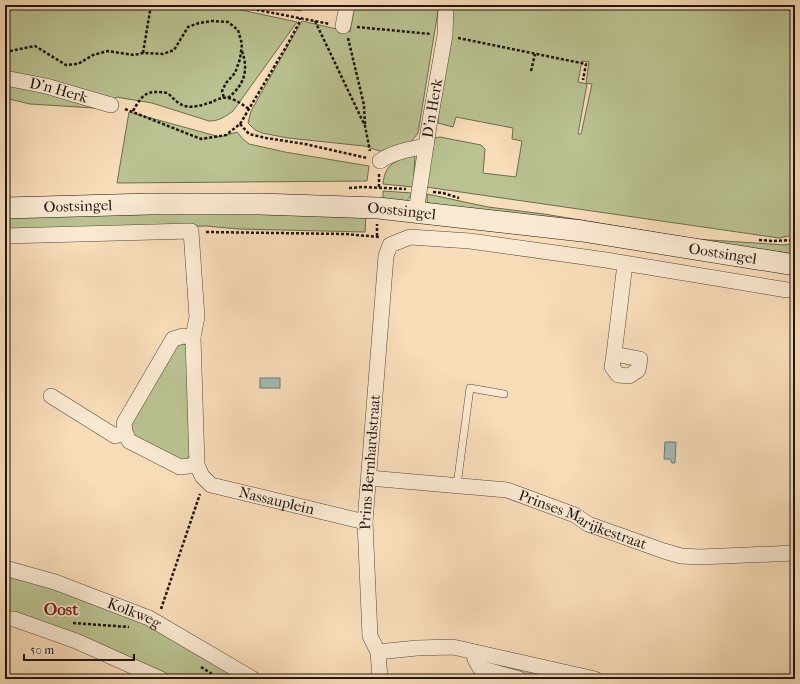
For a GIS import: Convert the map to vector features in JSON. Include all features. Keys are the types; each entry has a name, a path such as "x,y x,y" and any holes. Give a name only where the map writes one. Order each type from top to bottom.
{"main road":[{"name":"Oostsingel","path":"5,208 150,204 260,204 378,208 582,231 795,265"}],"street":[{"path":"343,26 347,5"},
{"name":"D'n Herk","path":"416,212 445,35 446,5"},
{"name":"D'n Herk","path":"5,78 46,86 111,105"},
{"path":"376,160 409,149 426,146"},
{"path":"191,231 197,317 193,337 197,465 205,480"},
{"name":"Oostsingel","path":"5,236 191,231"},
{"name":"Oostsingel","path":"390,245 410,237 470,241 787,290"},
{"name":"Prins Bernhardstraat","path":"380,679 375,652 370,636 366,522 386,256 390,245"},
{"path":"614,354 625,264"},
{"path":"193,337 183,336 173,339 124,424 125,432 129,441 180,467 197,465"},
{"path":"51,396 115,436 125,432"},
{"name":"Prinses Marijkestraat","path":"369,478 507,490 575,516 588,524 681,556 700,557 795,552"},
{"name":"Nassauplein","path":"205,480 211,485 366,522"},
{"name":"Kolkweg","path":"5,568 55,582 112,603 157,622 253,679"},
{"path":"5,619 14,619 76,641 161,679"},
{"path":"375,652 417,648 453,647 595,679"},
{"path":"474,652 475,659 480,668 519,679"}],"lane":[{"path":"457,485 470,388 504,394"}],"path":[{"path":"143,54 150,11 149,5"},
{"path":"232,5 343,26 445,35 586,64 583,80"},
{"path":"111,105 133,111 201,139 226,135 240,124 286,48 299,23 300,18"},
{"path":"5,52 35,46 66,65 78,64 93,55 108,51 134,55 164,54 174,50 188,27 199,23 212,21 228,22 238,30 242,44 235,72 226,82 222,91 224,98"},
{"path":"315,21 365,126 376,160"},
{"path":"343,26 347,35 364,105 365,126"},
{"path":"228,98 236,92 242,82 246,69 245,60 241,50"},
{"path":"531,72 535,54"},
{"path":"133,111 140,98 146,93 158,92 168,93 177,102 185,107 202,105 228,98 249,109"},
{"path":"240,124 249,134 305,144 376,160"},
{"name":"Oostsingel","path":"379,188 419,190"},
{"name":"Oostsingel","path":"191,231 377,236 390,245"},
{"path":"157,622 205,480"},
{"path":"72,623 131,627"},
{"path":"198,665 220,679"}],"green space":[{"path":"5,5 218,5 297,22 233,111 222,118 209,121 152,103 116,97 109,109 30,104 5,98"},
{"path":"263,5 302,5 301,11"},
{"path":"355,5 439,5 418,133 410,143 390,154 364,146 288,138 262,133 255,130 248,123 251,111 302,21 350,32"},
{"path":"452,5 795,5 795,235 779,238 426,187 432,141 435,138 440,137 481,145 485,149 483,173 516,177 522,141 512,139 513,128 456,117 453,127 438,123","holes":["582,61 589,62 586,83 592,84 581,134 578,134 587,84 578,82"]},
{"path":"129,112 220,137 237,132 249,144 285,152 369,166 367,181 117,183"},
{"path":"411,155 415,157 413,187 383,184 388,168 395,162"},
{"path":"383,191 412,193 406,201 396,204 383,202"},
{"path":"427,194 488,207 544,214 695,239 785,245 795,243 795,254 431,205 427,201"},
{"path":"220,211 366,214 365,232 239,229 206,226 5,230 5,216"},
{"path":"179,343 188,347 190,455 185,460 176,461 131,434 132,419"},
{"path":"5,573 37,581 148,623 243,679 178,679 103,645 5,613"},
{"path":"483,657 579,679 533,679 485,665"}],"water":[{"path":"260,378 280,378 280,388 260,388"},
{"path":"665,442 676,442 675,463 672,463 670,459 664,459"}],"district":[{"name":"Oost","path":"61,609"}]}
